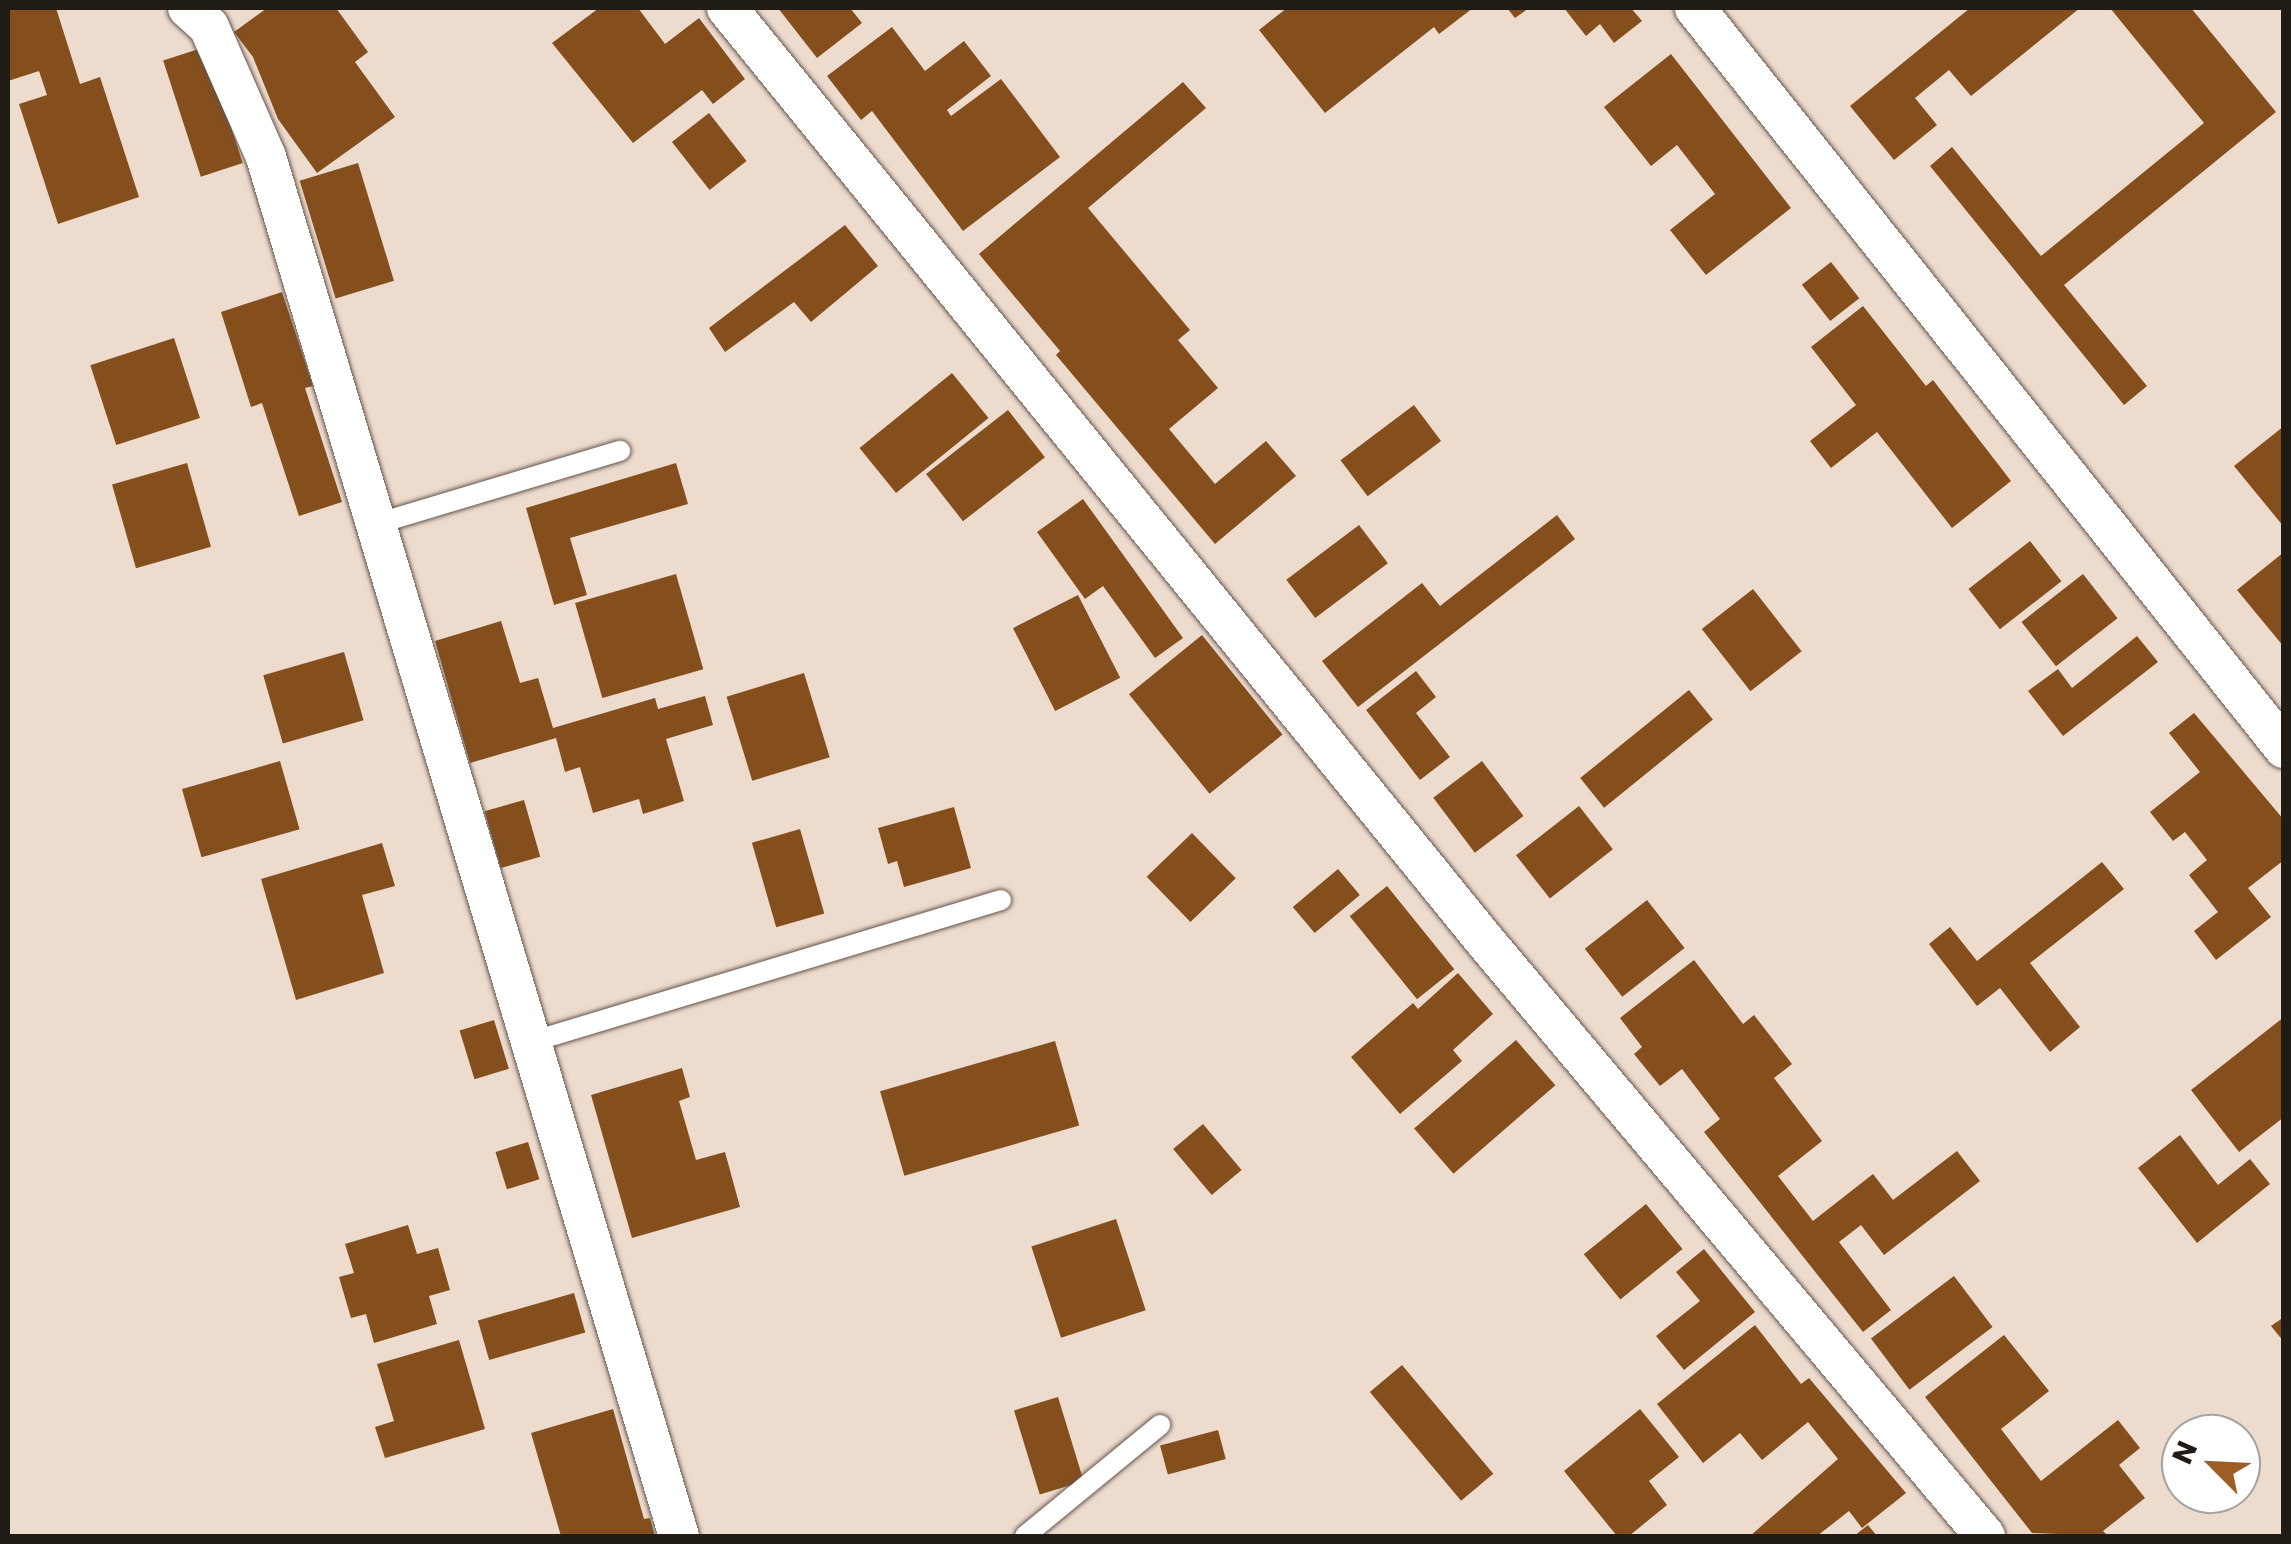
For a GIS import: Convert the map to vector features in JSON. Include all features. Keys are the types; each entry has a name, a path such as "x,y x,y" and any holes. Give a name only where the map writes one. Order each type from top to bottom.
{"street":[{"path":"188,8 209,27 266,157 680,1536"},
{"path":"728,8 1485,941 1986,1536"},
{"path":"1695,8 2284,748"}],"lane":[{"path":"376,524 620,450"},
{"path":"531,1042 1001,900"},
{"path":"1025,1536 1160,1425"}],"building":[{"path":"8,8 56,8 80,84 100,77 139,197 58,224 19,104 47,95 39,71 8,81"},
{"path":"267,8 336,8 368,52 355,62 395,117 317,173 278,119 253,57 234,32"},
{"path":"599,8 638,8 665,44 699,18 745,79 713,104 702,90 633,143 552,43"},
{"path":"778,8 850,8 862,23 817,58"},
{"path":"1287,8 1473,8 1439,34 1434,27 1325,113 1259,30"},
{"path":"1507,8 1529,8 1515,18"},
{"path":"1564,8 1631,8 1642,21 1614,43 1600,24 1586,36"},
{"path":"1970,8 2080,8 1971,96 1949,70 1915,98 1937,125 1894,160 1850,106"},
{"path":"2110,8 2191,8 2276,112 2064,285 2147,386 2124,405 1930,166 1952,147 2041,256 2204,123"},
{"path":"892,27 925,71 964,41 991,76 947,110 951,116 1001,79 1060,157 963,231 872,111 861,120 827,76"},
{"path":"205,47 243,163 201,177 163,61"},
{"path":"1671,54 1791,208 1706,275 1670,230 1715,194 1677,145 1651,166 1604,107"},
{"path":"1183,82 1206,108 1088,208 1190,330 1178,340 1218,388 1169,429 1215,484 1266,441 1296,476 1215,544 1056,355 1060,351 979,254"},
{"path":"709,113 747,161 710,190 672,142"},
{"path":"358,163 394,281 336,298 300,181"},
{"path":"845,225 878,266 811,322 794,302 725,352 709,328"},
{"path":"1831,262 1859,298 1830,321 1802,285"},
{"path":"282,292 313,386 305,388 342,502 299,516 262,403 251,407 221,312"},
{"path":"1863,306 1926,386 1933,380 2011,481 1952,528 1877,432 1831,468 1810,441 1856,405 1811,347"},
{"path":"174,338 200,418 116,445 90,365"},
{"path":"952,373 989,418 896,493 860,448"},
{"path":"1414,405 1441,441 1368,496 1341,460"},
{"path":"1008,410 1045,457 963,521 926,474"},
{"path":"2284,426 2284,527 2234,466"},
{"path":"187,463 211,547 136,568 112,484"},
{"path":"676,463 688,504 570,538 587,595 554,605 526,508"},
{"path":"1083,499 1183,638 1155,658 1103,586 1085,599 1037,532"},
{"path":"1557,515 1575,539 1358,707 1322,661 1422,583 1440,606"},
{"path":"1359,525 1388,563 1315,618 1286,580"},
{"path":"2030,541 2061,581 2000,629 1969,589"},
{"path":"2284,552 2284,647 2237,590"},
{"path":"676,574 703,669 602,698 575,603"},
{"path":"2083,574 2117,618 2056,666 2022,622"},
{"path":"1753,589 1802,651 1750,691 1702,629"},
{"path":"1078,595 1120,678 1055,711 1013,628"},
{"path":"501,621 520,683 538,678 553,728 655,698 658,709 705,696 713,725 666,739 684,801 643,814 639,799 593,813 580,767 565,772 556,738 470,763 435,641"},
{"path":"1202,635 1283,734 1210,794 1129,694"},
{"path":"2137,636 2158,662 2063,736 2028,691 2058,669 2072,688"},
{"path":"344,652 364,720 283,743 263,675"},
{"path":"1416,671 1436,697 1416,713 1450,757 1420,780 1366,710"},
{"path":"804,673 830,757 752,781 727,697"},
{"path":"1689,690 1713,720 1604,808 1580,778"},
{"path":"2194,713 2284,820 2284,860 2248,888 2271,917 2216,960 2194,931 2218,912 2189,875 2207,860 2185,832 2173,841 2150,812 2200,772 2169,733"},
{"path":"280,761 300,829 202,857 182,789"},
{"path":"1482,761 1524,816 1475,853 1433,798"},
{"path":"524,800 540,857 501,868 485,811"},
{"path":"1579,806 1613,849 1550,899 1516,855"},
{"path":"954,807 971,868 904,887 897,861 888,864 878,828"},
{"path":"800,829 824,914 776,927 752,843"},
{"path":"1192,833 1236,878 1190,922 1147,877"},
{"path":"382,843 395,886 362,895 384,973 296,1000 261,879"},
{"path":"2102,862 2124,889 2030,963 2080,1027 2050,1052 2000,988 1977,1006 1929,944 1950,927 1977,961"},
{"path":"1338,869 1360,895 1315,933 1293,907"},
{"path":"1387,886 1454,969 1417,999 1350,916"},
{"path":"1647,900 1685,948 1622,997 1585,949"},
{"path":"1694,960 1743,1024 1754,1015 1792,1064 1774,1078 1822,1141 1778,1176 1813,1221 1873,1174 1893,1200 1957,1151 1980,1181 1884,1255 1861,1225 1839,1242 1891,1310 1863,1332 1704,1132 1720,1119 1682,1069 1660,1086 1634,1054 1642,1047 1620,1018"},
{"path":"1458,973 1493,1014 1453,1050 1462,1061 1400,1114 1351,1057 1413,1003 1418,1009"},
{"path":"2284,1017 2284,1117 2239,1152 2191,1090"},
{"path":"494,1020 509,1069 474,1079 460,1031"},
{"path":"1516,1040 1555,1085 1453,1174 1414,1129"},
{"path":"1055,1041 1079,1126 904,1176 880,1091"},
{"path":"682,1068 690,1097 679,1101 696,1160 725,1152 740,1207 632,1238 591,1095"},
{"path":"1203,1124 1242,1170 1212,1195 1173,1149"},
{"path":"2180,1135 2218,1185 2250,1159 2270,1184 2197,1243 2138,1168"},
{"path":"528,1142 539,1179 507,1189 495,1152"},
{"path":"1646,1204 1683,1249 1620,1299 1584,1254"},
{"path":"1116,1219 1146,1310 1061,1338 1031,1247"},
{"path":"408,1225 417,1254 438,1248 450,1290 429,1296 437,1324 374,1343 366,1314 351,1318 339,1277 354,1273 345,1244"},
{"path":"1704,1249 1755,1312 1684,1370 1656,1336 1700,1301 1676,1272"},
{"path":"1954,1276 1993,1327 1909,1390 1871,1339"},
{"path":"574,1293 585,1332 489,1360 478,1321"},
{"path":"2284,1317 2284,1342 2271,1326"},
{"path":"1755,1325 1801,1384 1809,1378 1906,1493 1862,1528 1849,1511 1817,1536 1750,1536 1838,1459 1808,1422 1762,1460 1740,1433 1703,1463 1657,1404"},
{"path":"2004,1335 2049,1391 2001,1429 2041,1481 2118,1420 2140,1448 2119,1465 2145,1498 2103,1531 2108,1536 2032,1533 1925,1397"},
{"path":"459,1340 485,1429 385,1458 375,1427 394,1421 377,1364"},
{"path":"1402,1365 1493,1474 1461,1501 1370,1392"},
{"path":"1058,1397 1084,1481 1040,1495 1014,1410"},
{"path":"613,1409 644,1519 650,1518 655,1536 561,1536 531,1433"},
{"path":"1640,1409 1679,1457 1649,1481 1667,1505 1629,1536 1617,1536 1564,1471"},
{"path":"1218,1430 1226,1459 1168,1475 1160,1446"},
{"path":"1868,1525 1877,1536 1854,1536"}]}
